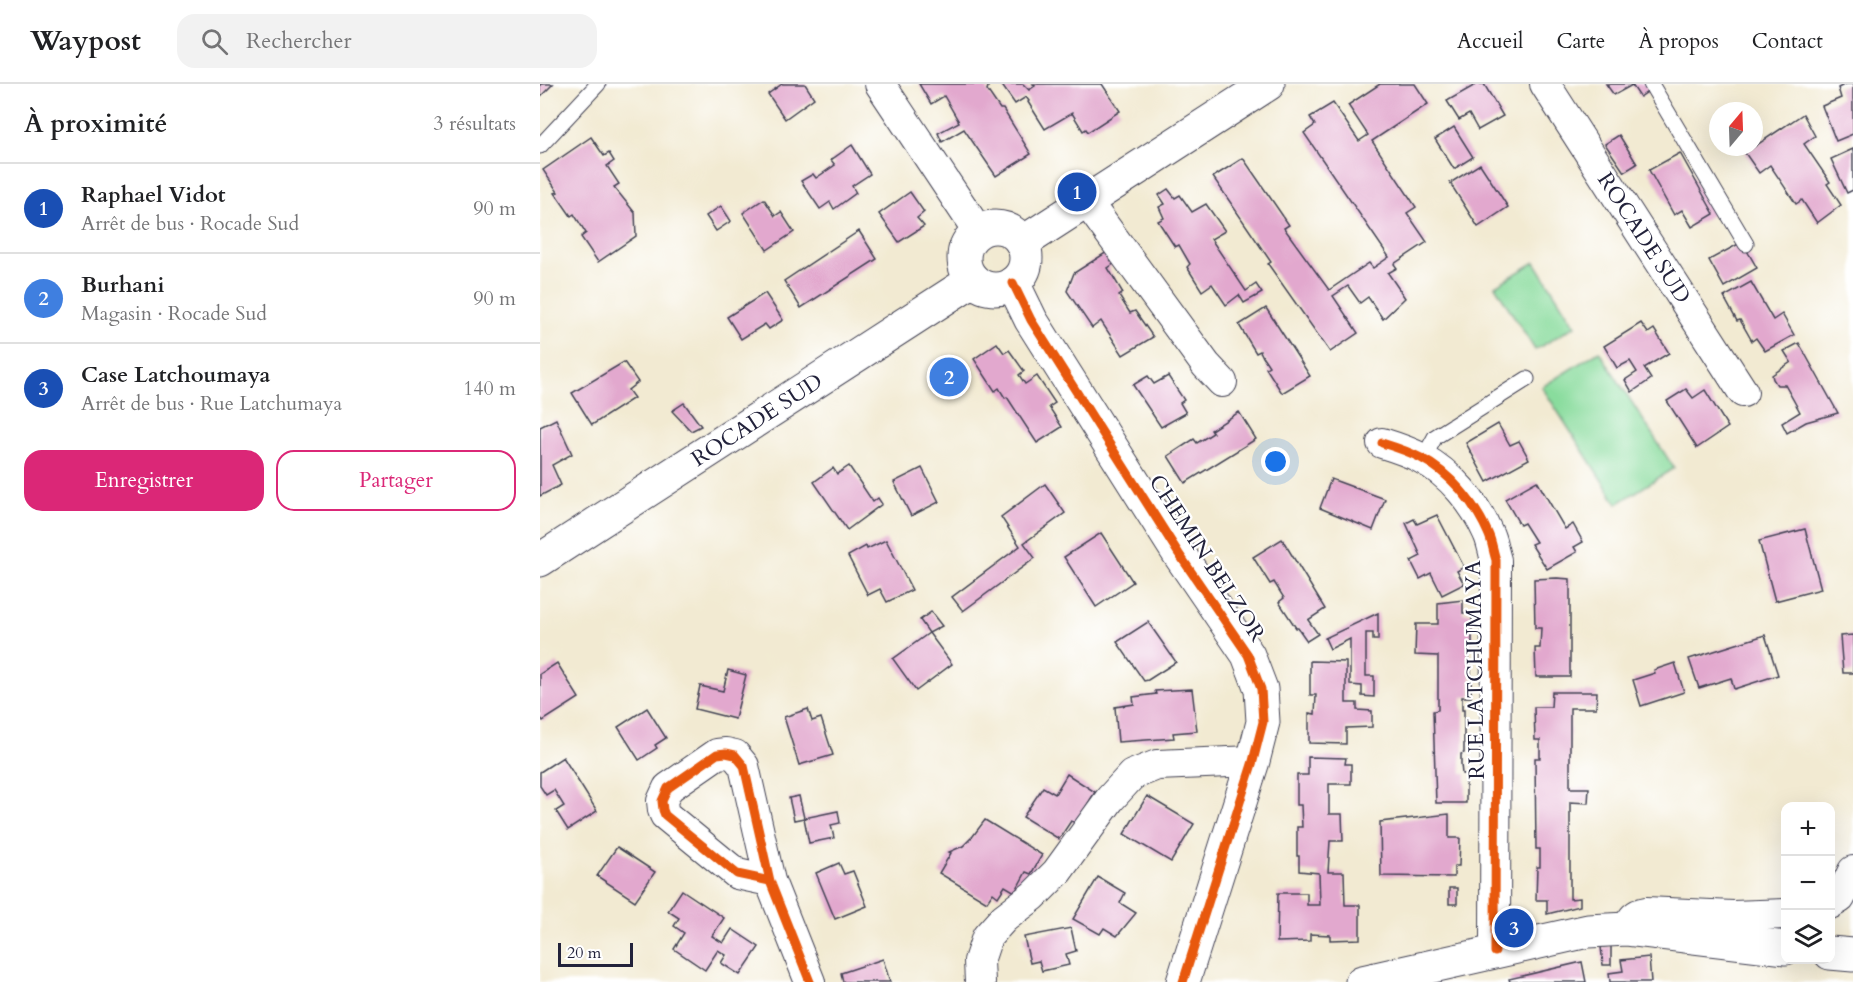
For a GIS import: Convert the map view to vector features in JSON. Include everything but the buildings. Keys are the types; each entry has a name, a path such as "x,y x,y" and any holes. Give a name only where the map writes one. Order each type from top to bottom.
{"street":[{"path":"880,84 978,231"},
{"name":"ROCADE SUD","path":"1545,84 1743,392"},
{"path":"1022,243 1257,87"},
{"path":"1087,202 1206,365 1222,382"},
{"path":"997,227 1015,235 1022,243 1026,260 1024,269 1012,283 996,289 979,285 967,272 964,264 966,245 978,231 997,227"},
{"name":"ROCADE SUD","path":"540,560 973,280"},
{"name":"CHEMIN BELZOR","path":"1012,283 1031,320 1179,554 1248,655 1261,689 1263,722 1253,761 1183,982"},
{"name":"RUE LATCHUMAYA","path":"1382,443 1407,451 1442,472 1475,510 1489,535 1496,560 1495,952"},
{"path":"771,881 737,874 665,815 662,801 668,788 717,754 735,755 744,766 771,881 810,982"},
{"path":"980,982 979,961 987,937 1004,918 1033,896 1057,872 1110,799 1132,775 1157,765 1253,761"},
{"path":"1835,901 1840,898 1853,871"},
{"path":"1627,930 1632,918 1646,912 1733,916 1781,914"},
{"path":"1362,982 1588,931 1627,930 1781,948"},
{"path":"1835,953 1853,955"}],"lane":[{"path":"540,146 598,84"},
{"path":"1651,84 1746,243"},
{"path":"1423,459 1435,437 1527,379"}],"green space":[{"path":"1535,262 1575,326 1535,350 1495,286"},
{"path":"1599,351 1674,468 1617,504 1542,387"}],"cycle path":[{"path":"1013,283 1031,320 1179,554 1248,655 1261,689 1263,722 1253,761 1183,982"},
{"path":"1382,443 1421,458 1452,480 1469,500 1483,522 1491,539 1496,560 1495,952"},
{"path":"770,881 737,874 665,815 662,801 668,788 717,754 735,755 744,766 770,881 810,982"}],"place":[{"name":"Raphael Vidot","path":"1077,192"},
{"name":"Burhani","path":"949,377"},
{"name":"Case Latchoumaya","path":"1514,928"}]}
